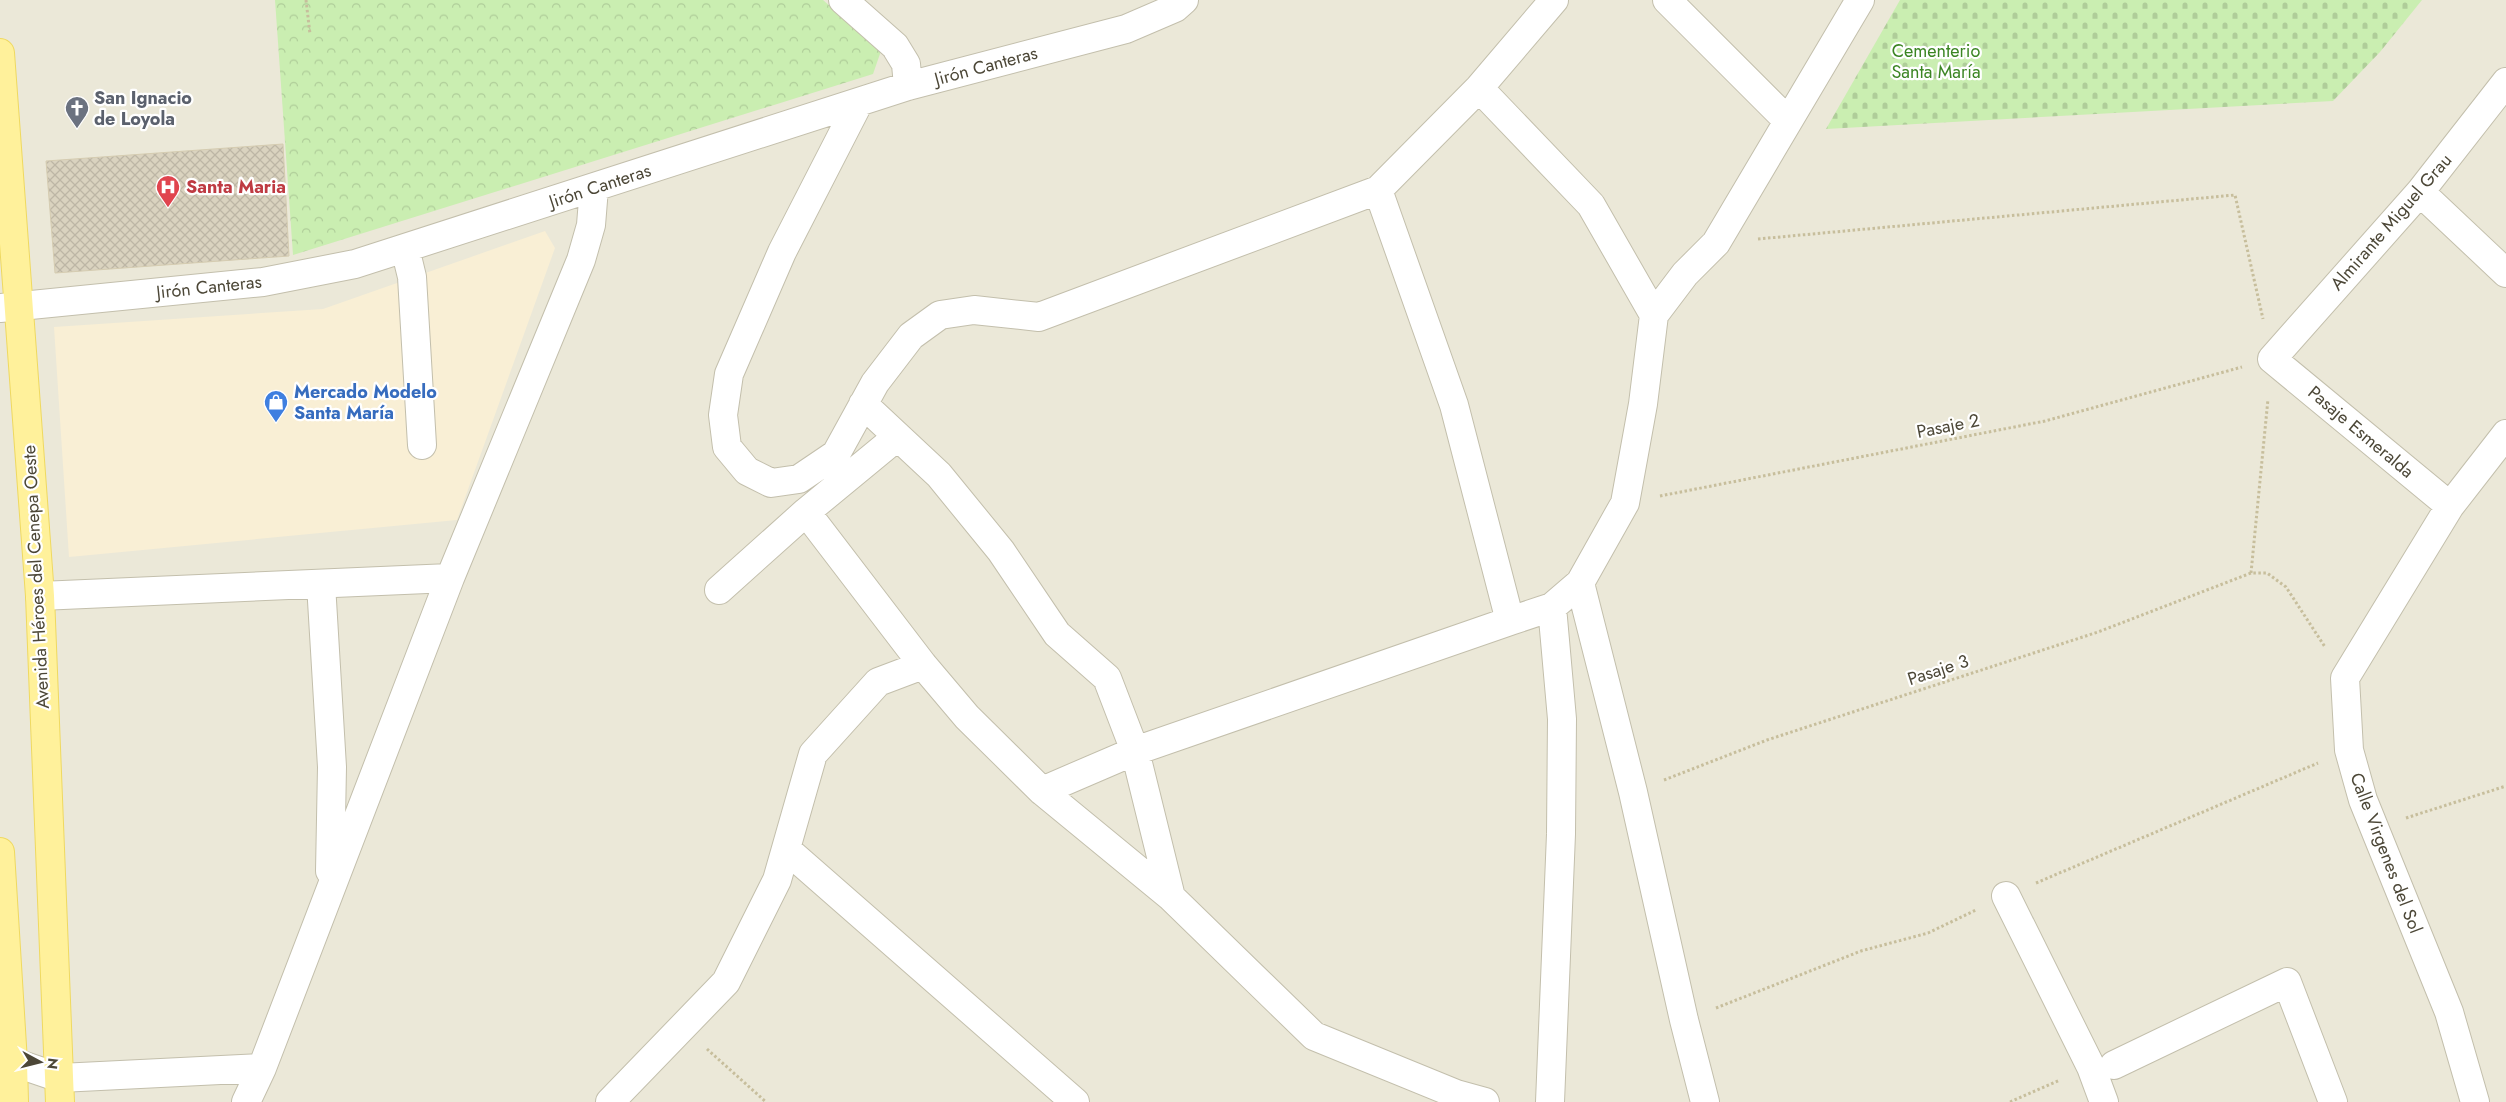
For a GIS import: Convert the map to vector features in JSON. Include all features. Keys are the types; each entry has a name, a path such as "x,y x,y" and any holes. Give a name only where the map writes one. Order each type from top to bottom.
{"main road":[{"name":"Avenida Héroes del Cenepa Oeste","path":"0,53 9,307 40,596 60,1090"},
{"path":"0,852 7,1062 14,1102"}],"street":[{"path":"842,0 895,46 906,64 908,86"},
{"name":"Jirón Canteras","path":"9,307 263,282 355,264 858,104 908,86 1126,28 1175,8 1184,0"},
{"path":"858,104 782,252 729,374 723,415 727,447 747,471 771,483 799,479 836,454 874,383 911,336 940,315 974,310 1039,317 1378,190 1479,88 1554,0"},
{"path":"1667,0 1787,120"},
{"path":"1042,791 1135,751 1552,607 1580,583 1625,503 1644,404 1654,315 1685,274 1716,243 1787,120 1860,0"},
{"name":"Almirante Miguel Grau","path":"2272,359 2420,192 2506,82"},
{"path":"1479,88 1591,205 1654,315"},
{"path":"246,1102 262,1068 450,578 581,260 591,225 594,188"},
{"path":"1378,190 1454,405 1510,621"},
{"path":"2420,192 2506,273"},
{"path":"406,248 412,277 422,445"},
{"name":"Pasaje Esmeralda","path":"2272,359 2450,506"},
{"path":"862,404 939,475 1001,551 1057,634 1107,678 1135,751 1171,897"},
{"path":"2345,678 2450,506 2506,434"},
{"path":"719,590 806,512 897,437"},
{"path":"806,512 923,665 967,717 1042,791 1171,897 1314,1036 1456,1094 1485,1102"},
{"path":"40,596 450,578"},
{"path":"1580,583 1633,792 1684,1020 1705,1102"},
{"path":"321,584 332,767 330,890"},
{"path":"1550,1102 1561,834 1562,719 1552,607"},
{"path":"610,1102 726,982 778,880 813,754 878,682 923,665"},
{"name":"Calle Virgenes del Sol","path":"2345,678 2349,750 2363,800 2449,1012 2475,1102"},
{"path":"786,849 1075,1102"},
{"path":"2006,896 2102,1066 2104,1102"},
{"path":"2102,1066 2287,982 2333,1102"},
{"path":"7,1062 60,1090 262,1068"}],"path":[{"path":"306,0 310,34"},
{"path":"1716,243 2234,195 2272,359 2251,572 2266,573 2286,587 2345,678"},
{"name":"Pasaje 2","path":"1625,503 2045,421 2272,359"},
{"name":"Pasaje 3","path":"1633,792 1767,740 2098,632 2251,572"},
{"path":"2375,829 2506,786"},
{"path":"683,1027 766,1102"},
{"path":"2010,1102 2102,1066"}],"shaded area":[{"path":"0,0 2506,0 2506,1102 0,1102"},
{"name":"Mercado Modelo Santa María","path":"545,231 555,248 457,520 69,557 54,327 323,309"}],"green space":[{"path":"275,0 823,0 881,51 873,74 293,255"},
{"name":"Cementerio Santa María","path":"1900,0 2422,0 2380,52 2333,101 1826,129"}],"building":[{"name":"Santa Maria","path":"283,144 289,256 55,273 46,161"}],"place":[{"name":"San Ignacio de Loyola","path":"77,129"},
{"name":"Santa Maria","path":"168,208"},
{"name":"Mercado Modelo Santa María","path":"276,423"}]}
